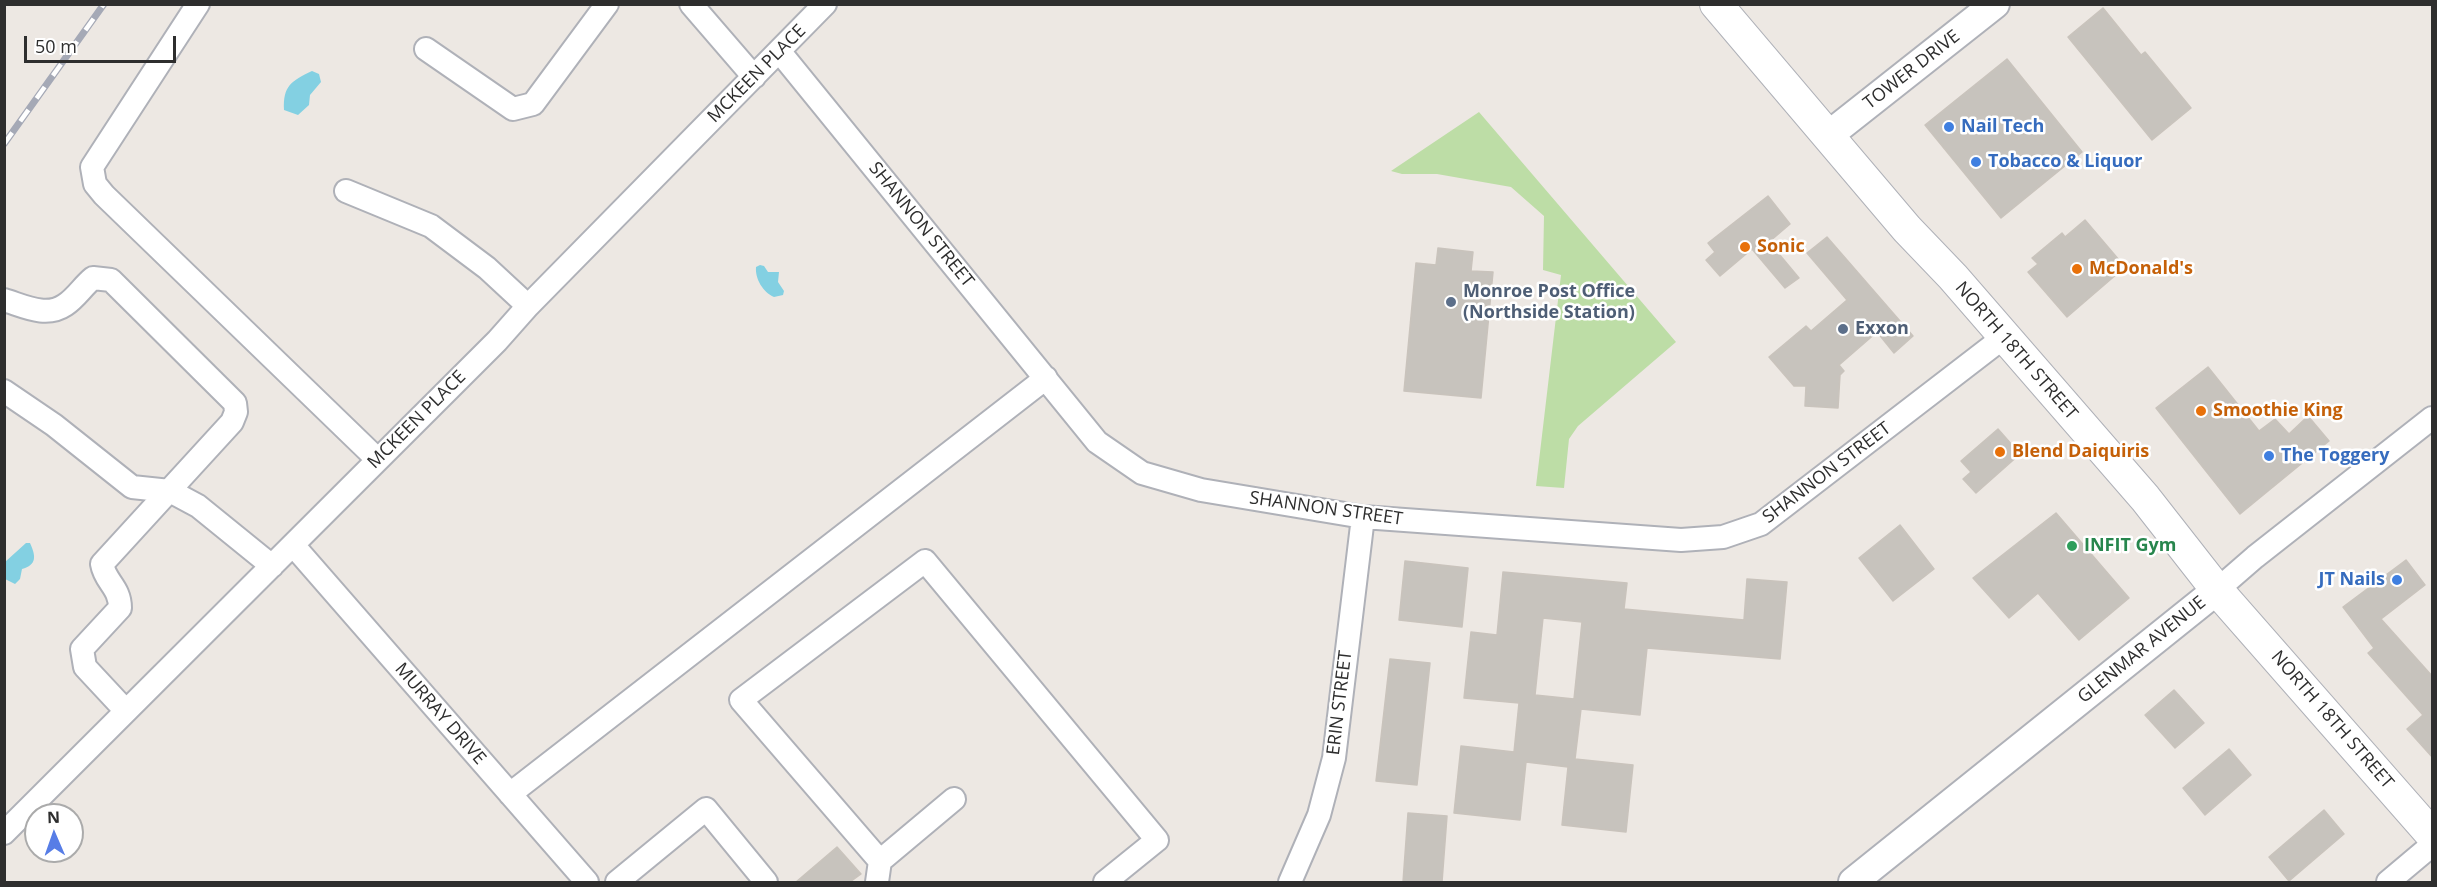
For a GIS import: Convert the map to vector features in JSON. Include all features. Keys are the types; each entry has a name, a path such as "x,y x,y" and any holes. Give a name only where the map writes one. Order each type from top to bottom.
{"main road":[{"name":"NORTH 18TH STREET","path":"1716,4 1907,229 1936,258 2145,498 2217,590 2433,835"}],"street":[{"path":"198,4 92,168 95,183 104,195 377,459"},
{"path":"426,49 513,110 533,104 607,4"},
{"path":"691,4 754,77"},
{"name":"MCKEEN PLACE","path":"4,833 497,340 825,4"},
{"name":"TOWER DRIVE","path":"1829,135 1995,4"},
{"name":"SHANNON STREET","path":"779,51 1097,442 1142,473 1201,490 1363,517 1681,540 1723,537 1761,524 2004,337"},
{"path":"346,190 431,226 487,268 528,306"},
{"path":"4,300 39,312 65,306 82,286 93,278 111,280 235,404 236,412 232,422 102,564 103,571 120,596 120,608 82,650 85,668 126,711"},
{"path":"510,794 1046,378"},
{"path":"4,391 54,425 132,487 170,491 206,511 272,566"},
{"name":"GLENMAR AVENUE","path":"1853,882 2255,557 2433,418"},
{"name":"ERIN STREET","path":"1290,882 1319,815 1334,758 1363,517"},
{"name":"MURRAY DRIVE","path":"293,545 587,882"},
{"path":"954,799 879,872 741,700 925,561 1157,840 1105,882"},
{"path":"617,882 706,810 766,882"},
{"path":"2388,882 2433,845"}],"green space":[{"path":"1479,112 1676,342 1578,426 1569,439 1564,488 1536,486 1561,275 1543,270 1544,216 1511,187 1437,174 1402,174 1391,171"}],"water":[{"path":"312,71 319,74 321,82 310,95 309,105 298,115 284,110 285,95 290,85"},
{"path":"764,266 768,272 779,272 778,282 784,291 783,295 774,297 763,288 756,272 756,267"},
{"path":"26,543 30,543 34,559 30,565 22,569 20,579 15,584 5,579 5,562"}],"building":[{"path":"2103,8 2141,55 2145,52 2191,108 2152,140 2068,37"},
{"path":"2007,59 2082,152 2001,218 1925,125"},
{"path":"1768,196 1790,224 1769,242 1799,278 1785,288 1752,249 1720,276 1706,260 1715,252 1708,243"},
{"name":"McDonald's","path":"2085,220 2125,267 2067,317 2028,272 2038,264 2032,258 2062,233 2065,237"},
{"path":"1827,237 1913,336 1894,353 1877,332 1839,365 1844,371 1840,375 1838,408 1805,406 1806,386 1794,386 1769,357 1806,326 1811,331 1847,300 1807,253"},
{"name":"Monroe Post Office (Northside Station)","path":"1438,248 1473,252 1471,271 1493,272 1481,398 1404,391 1416,263 1436,265"},
{"path":"2208,367 2259,431 2275,419 2289,434 2308,416 2329,441 2240,514 2156,408"},
{"path":"1998,429 2020,454 1976,493 1963,479 1971,472 1961,461"},
{"path":"2056,513 2129,598 2079,640 2038,593 2009,618 1973,578"},
{"path":"1900,525 1934,569 1893,601 1859,558"},
{"path":"2406,560 2425,585 2381,619 2433,677 2433,758 2407,729 2423,715 2368,653 2374,648 2343,607"},
{"path":"1405,561 1468,568 1462,627 1399,620"},
{"path":"1503,572 1627,583 1624,609 1744,620 1747,579 1787,582 1780,659 1647,648 1640,715 1581,709 1575,759 1633,765 1626,832 1562,825 1568,767 1526,762 1520,820 1454,813 1461,746 1514,752 1519,703 1464,698 1471,632 1497,635","holes":["1543,618 1582,622 1574,699 1535,695"]},
{"path":"1390,659 1430,663 1417,785 1376,781"},
{"path":"2174,690 2204,723 2175,748 2145,715"},
{"path":"2229,749 2251,775 2205,815 2183,788"},
{"path":"2324,810 2344,834 2289,881 2269,857"},
{"path":"1408,813 1447,816 1442,882 1403,882"},
{"path":"837,847 861,874 850,882 796,882"}],"railway":[{"path":"4,144 104,4"}],"place":[{"name":"Nail Tech","path":"1949,127"},
{"name":"Tobacco & Liquor","path":"1976,162"},
{"name":"Sonic","path":"1745,247"},
{"name":"McDonald's","path":"2077,269"},
{"name":"Monroe Post Office (Northside Station)","path":"1451,302"},
{"name":"Exxon","path":"1843,329"},
{"name":"Smoothie King","path":"2201,411"},
{"name":"Blend Daiquiris","path":"2000,452"},
{"name":"The Toggery","path":"2269,456"},
{"name":"INFIT Gym","path":"2072,546"},
{"name":"JT Nails","path":"2397,580"}]}
